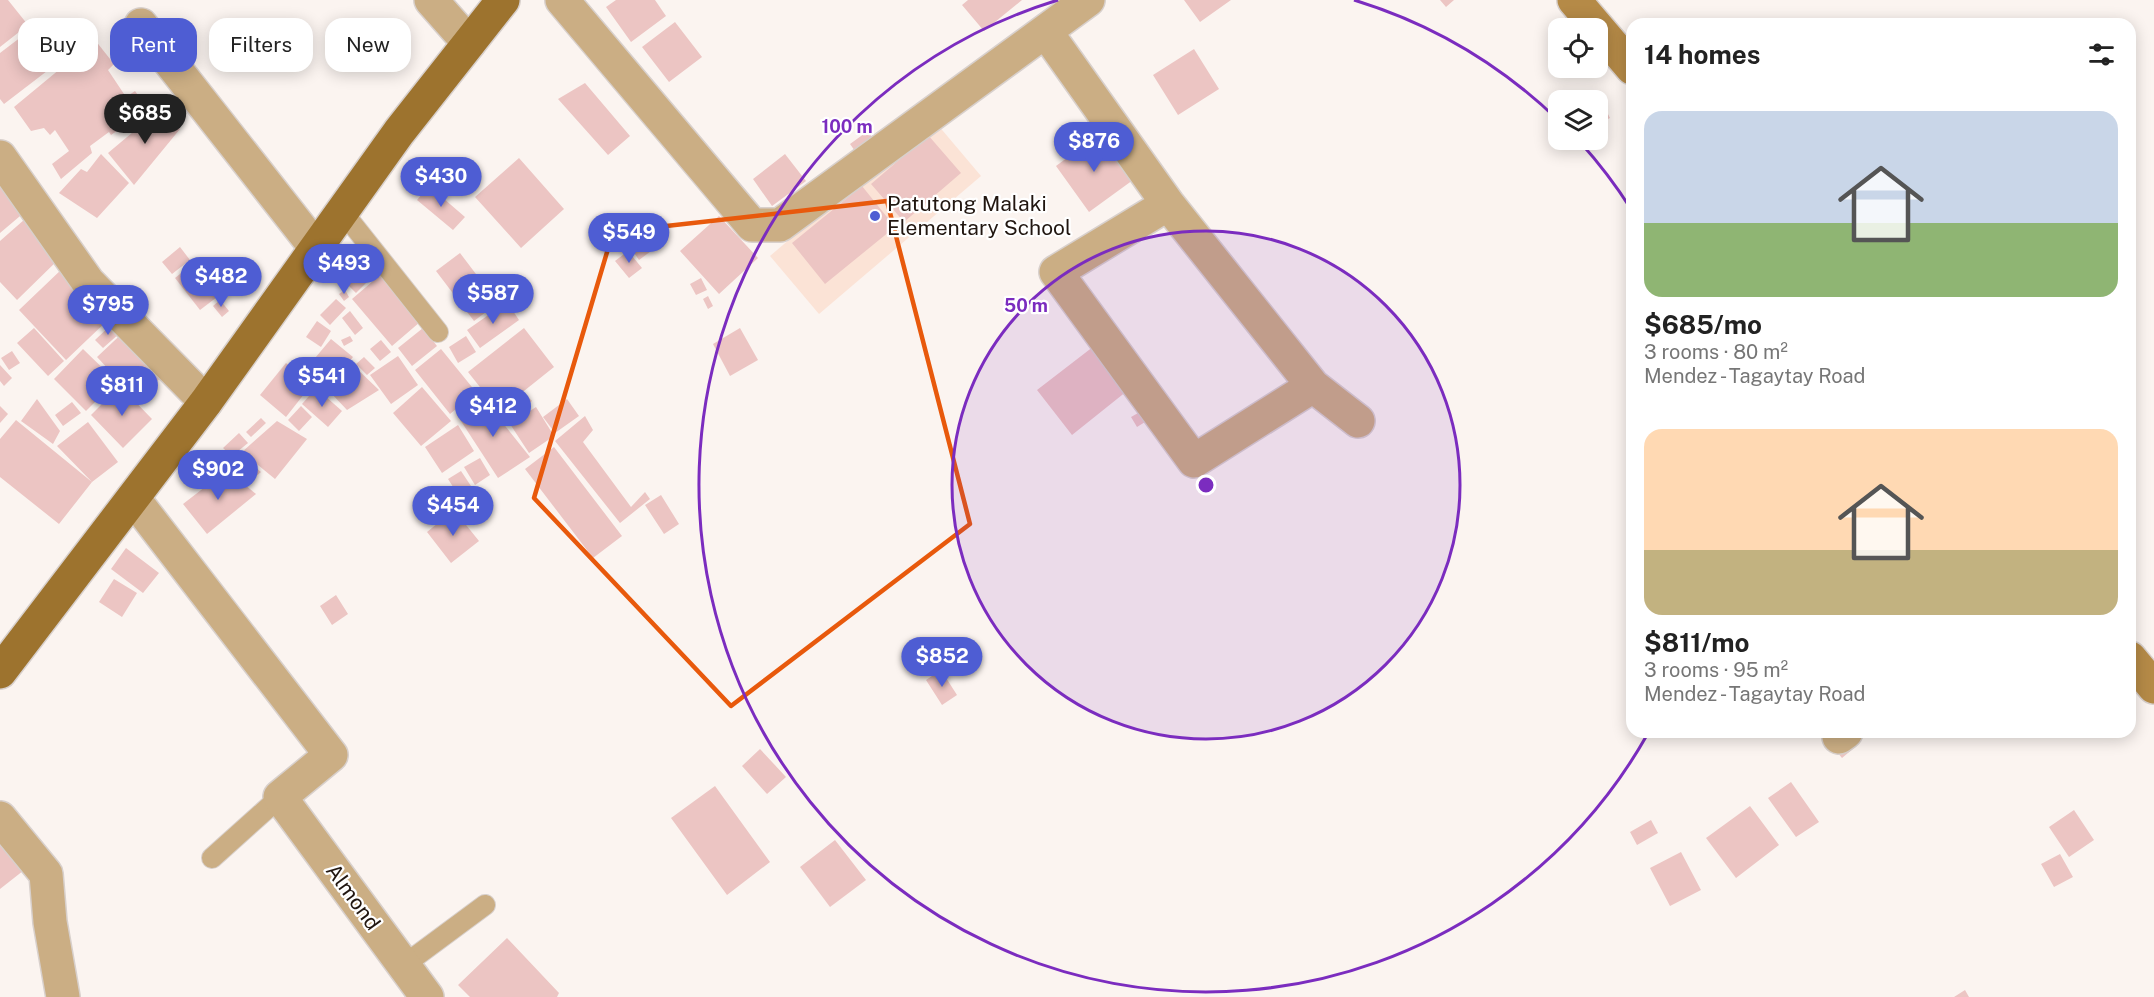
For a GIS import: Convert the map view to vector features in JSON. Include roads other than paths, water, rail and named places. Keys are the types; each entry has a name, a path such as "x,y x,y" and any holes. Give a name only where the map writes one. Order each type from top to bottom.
{"main road":[{"path":"0,672 206,402 399,132 503,0"}],"street":[{"path":"431,0 469,44"},
{"path":"562,0 752,225 780,225 1088,0"},
{"path":"1574,0 1626,61"},
{"path":"1046,32 1168,204 1313,386 1358,421"},
{"path":"178,72 316,248"},
{"path":"0,157 88,282 206,402"},
{"path":"1168,204 1056,272 1194,461 1313,386"},
{"path":"133,498 331,755 280,797"},
{"path":"2136,665 2154,687"},
{"name":"Almond","path":"280,797 416,987"},
{"path":"0,818 46,874 50,922 63,997"}],"lane":[{"path":"342,211 438,332"},
{"path":"212,858 280,797"},
{"path":"416,987 485,905"}],"place":[{"name":"Patutong Malaki Elementary School","path":"875,216"}]}
